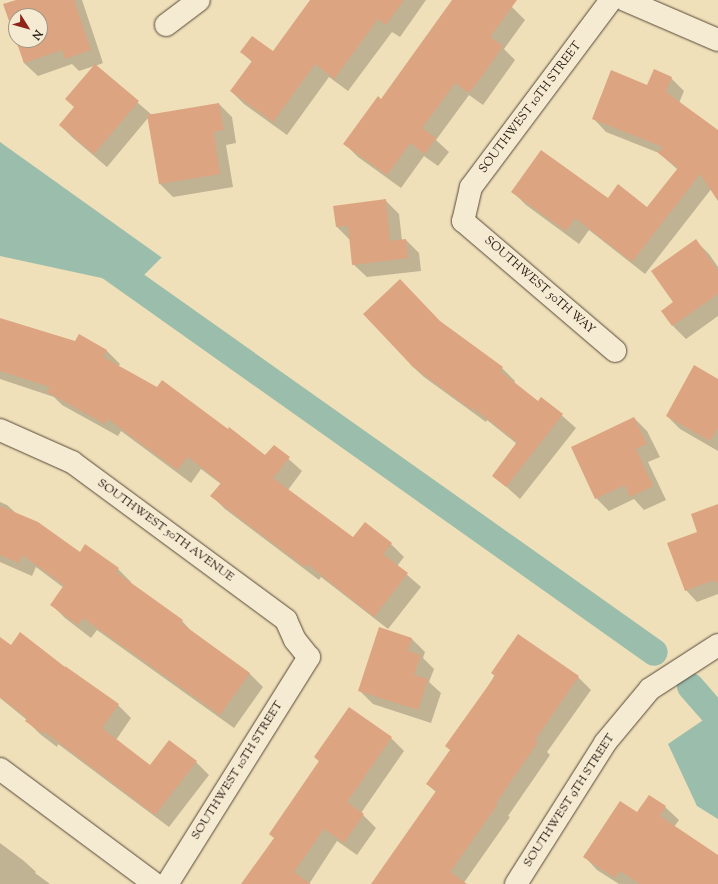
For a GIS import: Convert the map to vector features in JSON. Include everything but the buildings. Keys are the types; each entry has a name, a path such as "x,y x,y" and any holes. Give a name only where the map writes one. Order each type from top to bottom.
{"street":[{"path":"166,25 199,0"},
{"name":"SOUTHWEST 10TH STREET","path":"463,221 471,187 611,0"},
{"path":"625,0 718,40"},
{"name":"SOUTHWEST 50TH WAY","path":"463,221 615,351"},
{"name":"SOUTHWEST 50TH AVENUE","path":"0,430 72,462 280,615 286,620 295,640 309,657"},
{"name":"SOUTHWEST 9TH STREET","path":"525,881 605,743 650,689 718,645"},
{"name":"SOUTHWEST 10TH STREET","path":"167,884 309,657"},
{"path":"0,768 155,884"}],"shaded area":[{"path":"0,142 162,257 134,285 0,256"},
{"path":"718,710 718,819 697,806 668,744"}],"waterway":[{"path":"106,264 654,652"},
{"path":"690,686 718,718"}]}
